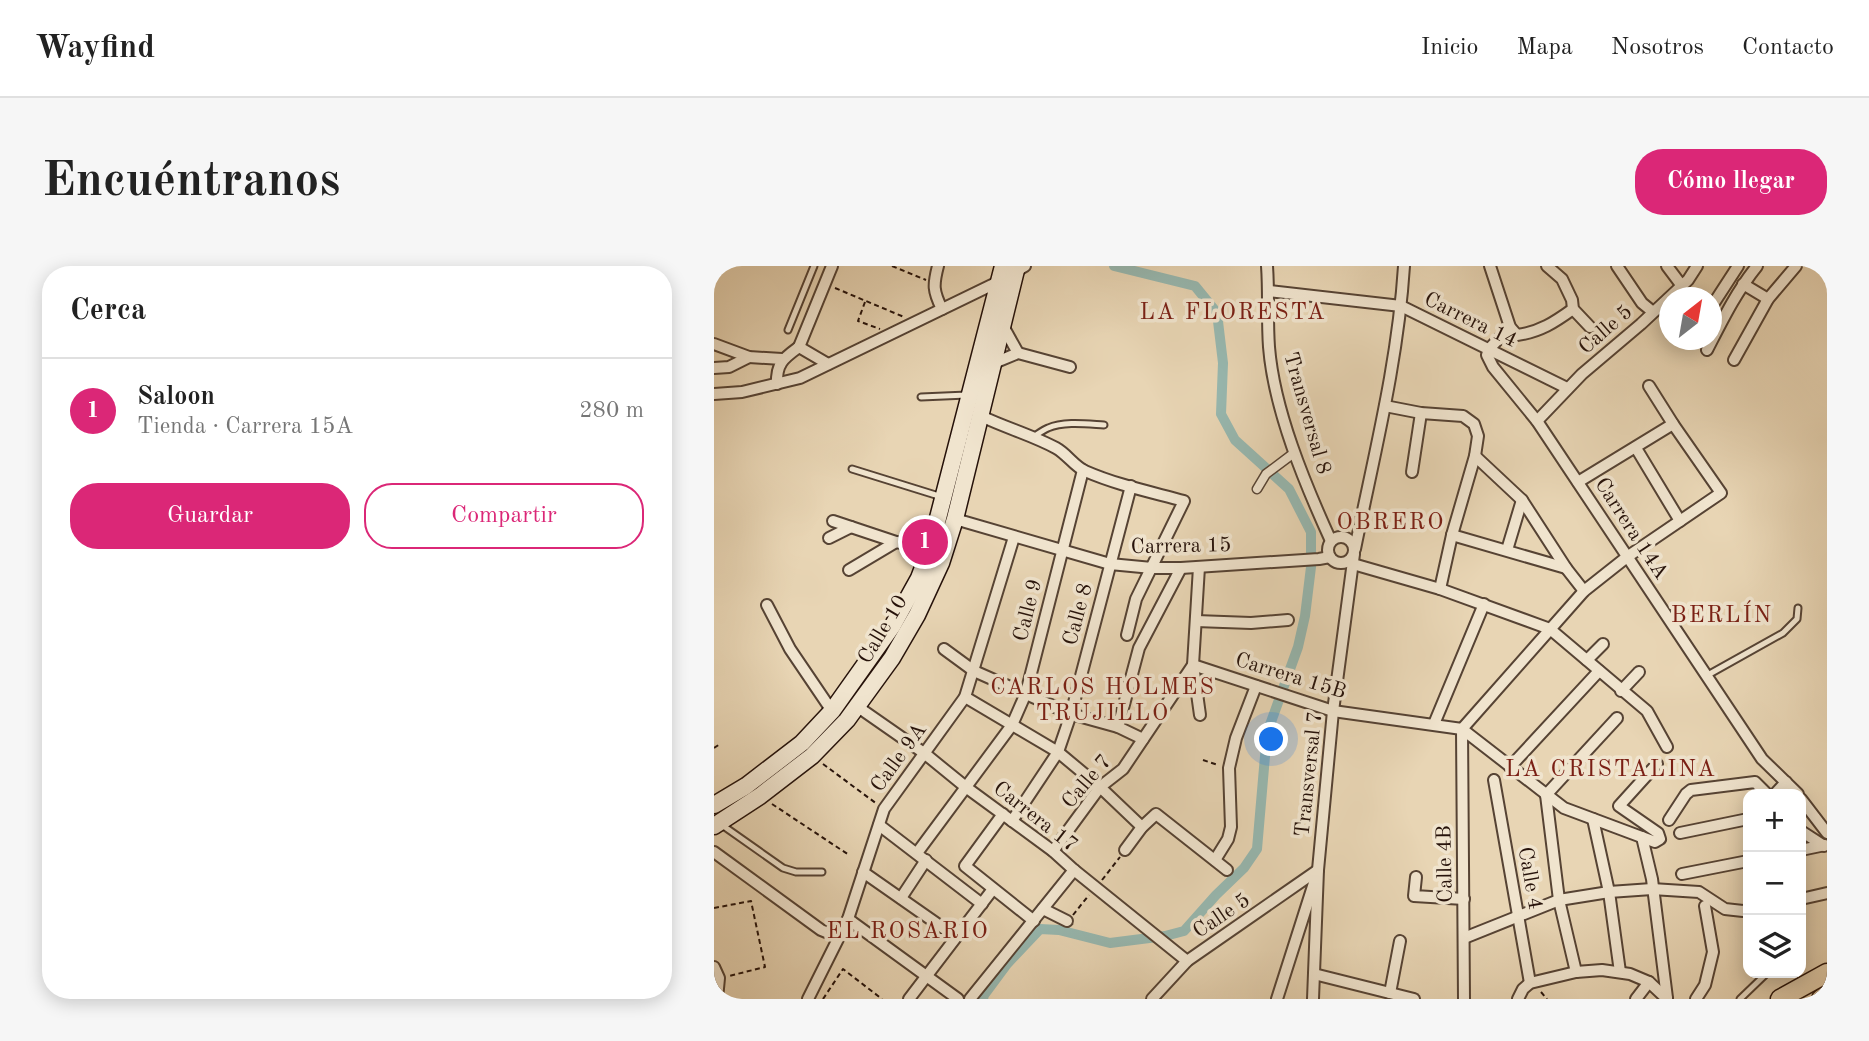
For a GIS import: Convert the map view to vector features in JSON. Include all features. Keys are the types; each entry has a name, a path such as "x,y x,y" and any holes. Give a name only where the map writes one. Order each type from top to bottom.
{"highway":[{"path":"1780,999 1827,973"},
{"path":"1821,999 1827,995"}],"main road":[{"name":"Calle 10","path":"716,825 760,796 811,755 858,707 892,658 917,615 942,563 955,519 1003,326 1012,270"},
{"name":"Calle 10","path":"714,805 746,786 803,743 832,710 894,625 919,578 930,549 971,395 1012,270"}],"street":[{"path":"777,384 782,359 799,347 832,266"},
{"path":"938,266 934,283 935,296 942,309"},
{"name":"Transversal 8","path":"1268,266 1269,346 1274,380 1294,453 1331,541"},
{"name":"Transversal 7","path":"1313,999 1318,870 1333,711 1354,555 1385,406 1401,306 1404,266"},
{"path":"1490,266 1513,331"},
{"path":"1547,266 1562,279 1572,300 1573,309 1590,327"},
{"path":"1617,266 1642,303 1653,312"},
{"path":"1667,266 1682,286"},
{"name":"Calle 5","path":"1537,421 1567,388 1682,286 1697,266"},
{"path":"1722,291 1738,266"},
{"path":"1722,322 1743,284 1757,266"},
{"path":"1734,360 1768,299 1790,268"},
{"path":"714,394 742,392 800,378 942,309 1012,270"},
{"path":"1743,284 1768,299"},
{"name":"Carrera 14","path":"1269,291 1401,306 1567,388"},
{"path":"1489,349 1513,331 1533,333 1573,309"},
{"path":"1003,326 1018,353"},
{"path":"714,344 749,357 782,359"},
{"path":"799,347 828,364"},
{"name":"Carrera 14A","path":"1489,349 1487,355 1493,367 1537,421 1762,759 1792,789"},
{"path":"994,363 1018,353 1070,367"},
{"path":"714,368 729,366 749,357"},
{"path":"1649,386 1721,493 1627,557 1584,592 1462,729 1563,808 1655,842 1660,839 1658,833 1619,806 1657,764"},
{"path":"1385,406 1421,414 1463,416 1474,424 1478,436 1440,589"},
{"path":"1412,472 1421,414"},
{"path":"980,421 1033,437 1059,450 1083,470 1184,501 1136,599 1127,635"},
{"path":"1578,482 1673,424"},
{"path":"1636,448 1680,521"},
{"path":"1257,489 1266,474 1294,453"},
{"path":"1475,456 1522,500 1584,592"},
{"name":"Calle 9","path":"901,898 921,856 1012,725 1026,693 1083,470"},
{"name":"Calle 8","path":"993,889 965,866 1007,818 1058,752 1071,714 1130,486"},
{"path":"1507,550 1522,500"},
{"name":"Carrera 15","path":"955,519 1110,564 1181,568 1325,558"},
{"path":"833,521 896,542 930,549"},
{"path":"829,538 851,527"},
{"path":"1452,535 1566,568"},
{"name":"Calle 9A","path":"808,999 848,919 884,809 965,697 1014,537"},
{"path":"1345,537 1353,544 1354,555 1345,563 1325,558 1331,541 1335,538 1345,537"},
{"path":"849,570 896,542"},
{"path":"1354,555 1550,629 1647,711 1667,747"},
{"path":"1199,566 1193,665 1200,715"},
{"name":"Calle 7","path":"1118,727 1139,648 1181,568"},
{"path":"1434,724 1483,604"},
{"path":"767,606 790,649 832,710"},
{"path":"1196,621 1251,623 1288,620"},
{"path":"1587,660 1603,644"},
{"path":"944,649 974,671 1071,714 1118,727 1143,739"},
{"name":"Carrera 15B","path":"1193,665 1333,711 1462,729"},
{"name":"Calle 7","path":"1053,851 1100,787 1123,769 1193,665"},
{"path":"1510,766 1599,671"},
{"path":"1621,691 1639,672"},
{"path":"1215,860 1231,827 1229,768 1236,738 1256,686"},
{"path":"965,697 1058,752 1142,827"},
{"name":"Carrera 17","path":"858,707 924,753 1053,851 1187,961"},
{"path":"1546,794 1617,718"},
{"name":"Calle 4B","path":"1462,729 1464,999"},
{"name":"Calle 4","path":"1494,780 1530,983"},
{"path":"1670,820 1691,790 1755,782 1762,789"},
{"path":"1780,789 1786,782"},
{"name":"Calle 4","path":"1546,794 1559,900 1576,972"},
{"name":"Carrera 14A","path":"1806,805 1827,833"},
{"path":"1125,850 1142,827 1156,814 1227,870"},
{"path":"1593,819 1609,892 1620,972"},
{"path":"1680,833 1743,820"},
{"path":"879,825 982,904"},
{"path":"1806,834 1826,845"},
{"path":"1642,836 1667,999"},
{"path":"1806,849 1826,845"},
{"path":"714,852 821,930 838,937"},
{"path":"1682,874 1743,861"},
{"path":"970,999 1074,870"},
{"path":"1277,999 1318,870"},
{"name":"Calle 5","path":"1152,999 1187,961 1318,870"},
{"path":"863,872 956,937"},
{"path":"1416,877 1415,896 1464,898"},
{"path":"909,999 993,889 1034,921"},
{"path":"1464,937 1559,900 1609,892 1652,889 1699,892 1725,909 1743,911"},
{"path":"1806,898 1827,893"},
{"path":"1696,999 1705,985 1713,952 1705,906"},
{"path":"1044,909 1067,921"},
{"path":"848,919 958,999"},
{"path":"1390,993 1400,941"},
{"path":"1518,999 1530,983 1576,972 1602,970 1620,972 1649,982 1667,999"},
{"path":"716,973 717,999"},
{"path":"1314,974 1414,999"},
{"path":"1636,999 1649,982"}],"lane":[{"path":"788,330 814,266"},
{"path":"808,281 825,284"},
{"path":"921,397 971,395"},
{"path":"1033,437 1055,426 1104,425"},
{"path":"852,469 944,498"},
{"path":"1706,676 1783,633 1797,619 1798,608"},
{"path":"716,825 783,868 796,872 822,872"},
{"path":"1740,999 1762,978"}],"path":[{"path":"892,266 934,283"},
{"path":"825,284 915,322"},
{"path":"866,301 858,321 892,333"},
{"path":"714,748 720,744"},
{"path":"811,755 884,809"},
{"path":"1203,761 1229,768"},
{"path":"760,796 849,855"},
{"path":"1067,921 1125,850"},
{"path":"714,908 751,901 765,967 716,973"},
{"path":"823,999 843,969 882,999"}],"waterway":[{"path":"983,999 1007,964 1040,929 1059,930 1110,943 1184,931 1244,868 1257,849 1267,733 1298,647 1305,616 1311,567 1311,532 1289,489 1235,440 1221,414 1223,363 1217,313 1195,286 1114,266"}],"place":[{"name":"Saloon","path":"925,542"}],"district":[{"name":"LA FLORESTA","path":"1233,311"},
{"name":"OBRERO","path":"1391,521"},
{"name":"BERLÍN","path":"1722,614"},
{"name":"CARLOS HOLMES TRUJILLO","path":"1103,699"},
{"name":"LA CRISTALINA","path":"1611,768"},
{"name":"EL ROSARIO","path":"908,930"}]}
